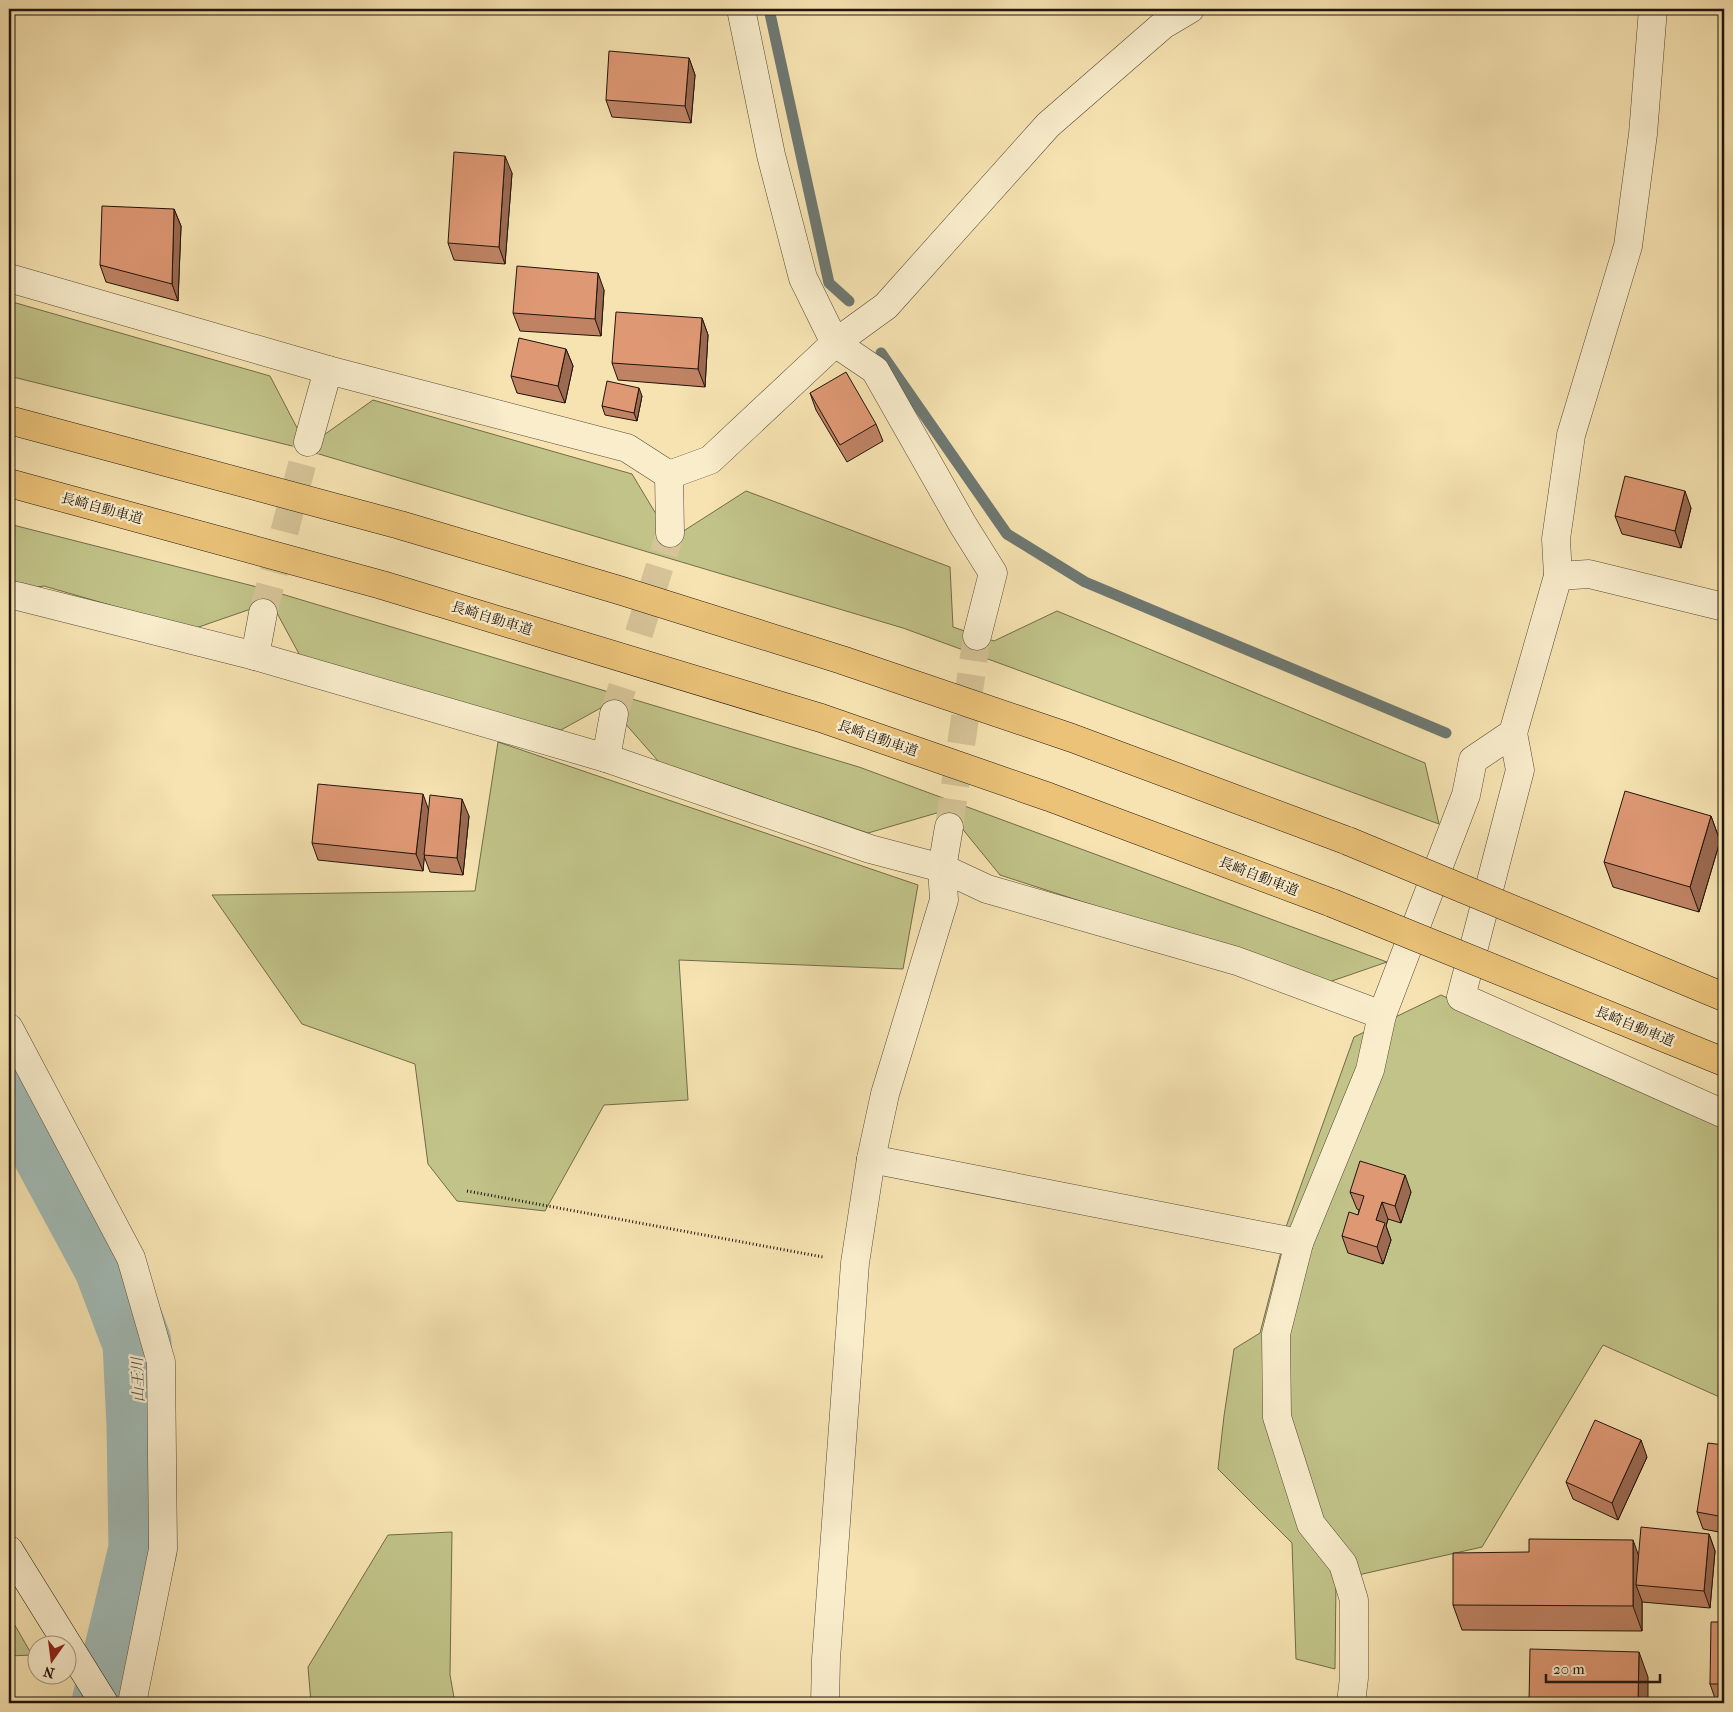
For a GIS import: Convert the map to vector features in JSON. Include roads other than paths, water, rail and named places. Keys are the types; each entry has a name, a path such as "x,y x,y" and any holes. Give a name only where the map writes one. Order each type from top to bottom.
{"highway":[{"path":"9,420 400,526 622,591 842,660 1072,738 1348,841 1724,997"},
{"name":"長崎自動車道","path":"9,483 382,585 821,718 1049,797 1332,903 1724,1062"}],"street":[{"path":"741,9 770,156 802,278 835,342 875,370 963,526 993,573 978,636"},
{"path":"669,475 710,460 835,342 886,306 1048,125 1163,26 1190,9"},
{"path":"1653,9 1643,134 1628,246 1571,436 1556,540 1558,576 1513,733 1520,770 1461,997 1724,1114"},
{"path":"9,278 328,370 627,448 669,475"},
{"path":"308,442 328,370"},
{"path":"669,475 670,533"},
{"path":"1558,576 1588,574 1724,607"},
{"path":"9,597 16,596 255,656 606,758 870,849 942,868 987,889 1237,961 1382,1015"},
{"path":"255,656 263,613"},
{"path":"606,758 614,714"},
{"path":"1351,1703 1354,1678 1354,1600 1343,1564 1311,1524 1277,1417 1276,1334 1299,1242 1370,1070 1382,1015 1466,795 1473,760 1513,733"},
{"path":"825,1703 826,1659 855,1262 871,1159 885,1094 944,900 942,868 949,827"},
{"path":"9,1028 131,1258 161,1362 163,1549 132,1703"},
{"path":"871,1159 1299,1242"},
{"path":"9,1550 104,1703"}],"waterway":[{"path":"769,9 829,283 849,301"},
{"path":"881,353 1007,534 1085,582 1446,733"},
{"name":"山王川","path":"9,1083 108,1266 137,1343 141,1425 143,1549 106,1703"}],"tunnel":[{"path":"263,613 308,442"},
{"path":"614,714 670,533"},
{"path":"949,827 977,636"}]}
